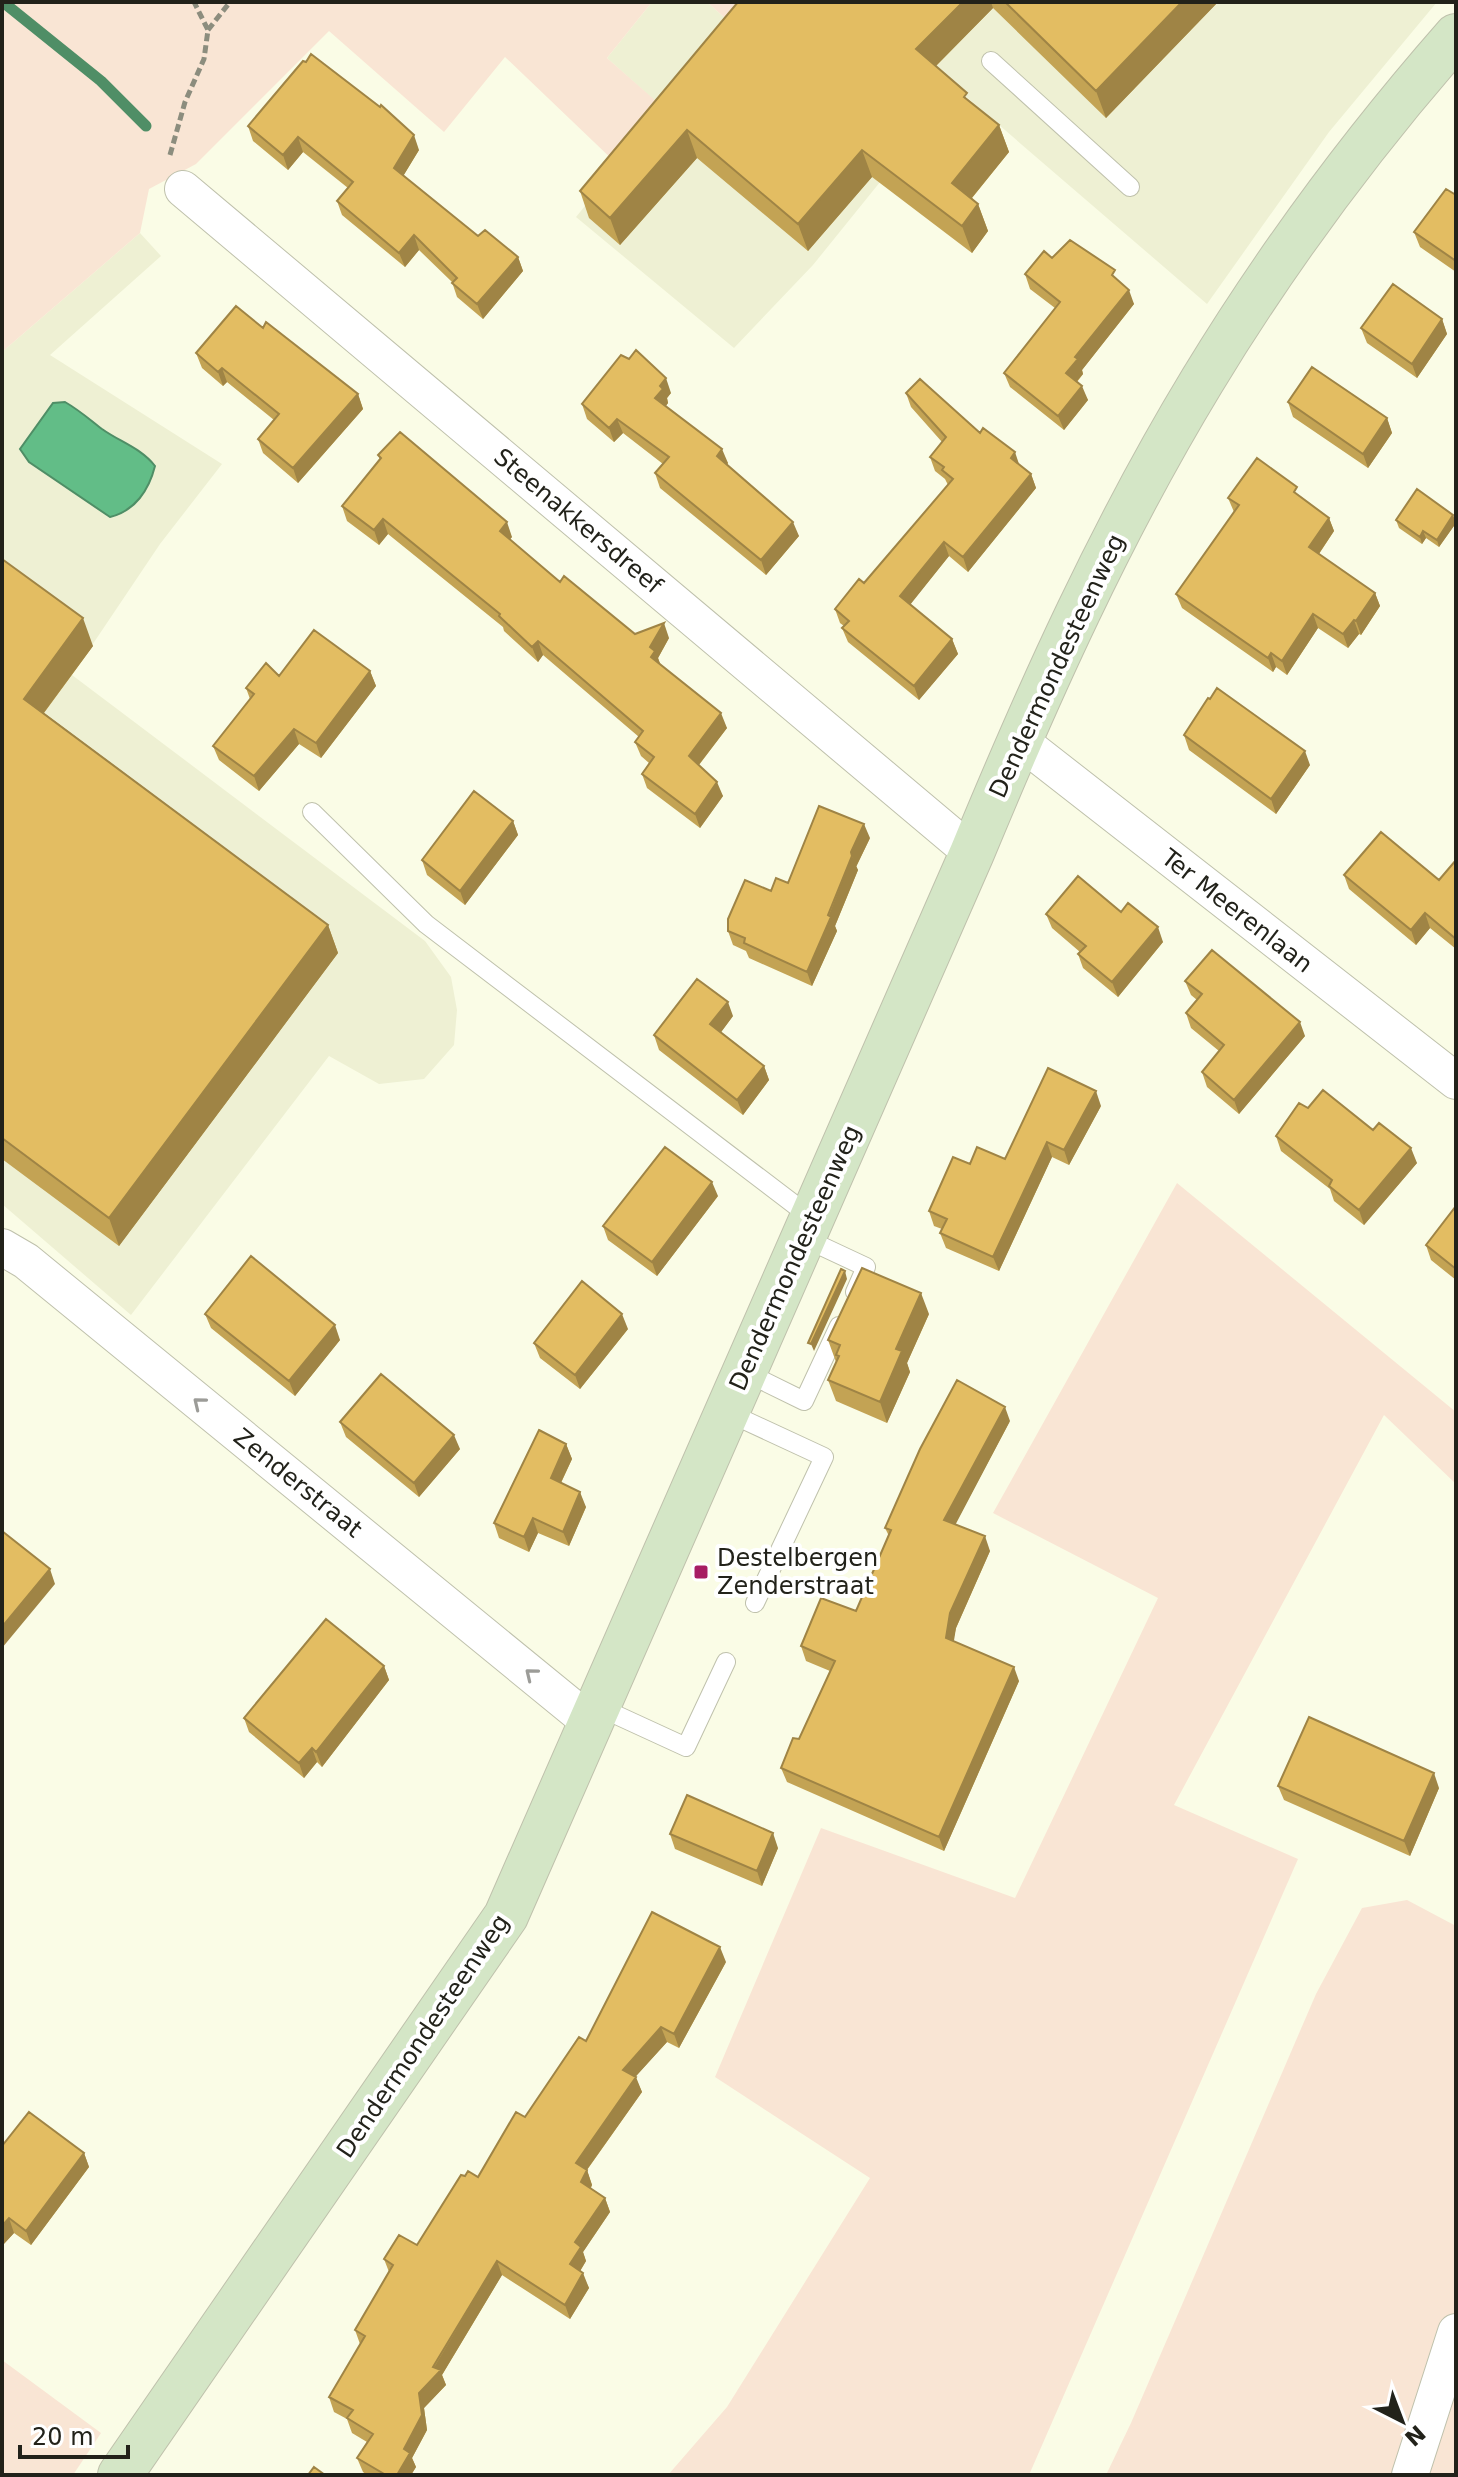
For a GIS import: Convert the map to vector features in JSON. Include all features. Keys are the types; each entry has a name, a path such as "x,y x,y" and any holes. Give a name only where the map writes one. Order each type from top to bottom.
{"main road":[{"name":"Dendermondesteenweg","path":"120,2475 506,1916 1019,740 1093,580 1201,382 1303,228 1367,141 1456,36"}],"street":[{"name":"Steenakkersdreef","path":"183,189 972,853"},
{"name":"Ter Meerenlaan","path":"1019,740 1456,1081"},
{"name":"Zenderstraat","path":"2,1247 26,1261 595,1715"},
{"path":"1410,2475 1456,2332"}],"lane":[{"path":"991,61 1130,187"},
{"path":"312,812 426,924 808,1228 866,1267 804,1401 745,1372"},
{"path":"727,1412 824,1457 755,1603"},
{"path":"595,1715 686,1747 726,1662"}],"path":[{"path":"194,2 208,30"},
{"path":"183,189 169,159 185,102 204,59 208,30 230,2"}],"shaded area":[{"path":"2,2 652,2 607,58 665,109 618,165 505,57 444,132 329,31 196,164 149,189 140,233 2,352"},
{"path":"652,2 707,2 735,27 758,2 1437,2 1329,132 1207,304 956,88 813,265 734,348 576,217 664,109 607,58"},
{"path":"707,2 758,2 735,27"},
{"path":"140,233 161,256 50,355 222,464 160,544 72,675 425,941 451,977 457,1010 454,1045 424,1079 379,1084 329,1056 131,1315 2,1204 2,352"},
{"path":"65,402 137,450 155,466 140,498 127,510 110,517 29,462 20,449 53,403"},
{"path":"1177,1183 1456,1412 1456,1484 1384,1415 1174,1805 1298,1859 1029,2475 668,2475 727,2407 870,2178 715,2077 821,1828 1015,1898 1158,1598 993,1513"},
{"path":"1407,1900 1456,1926 1456,2475 1106,2475 1316,1994 1362,1908"},
{"path":"2,2360 101,2433 73,2475 2,2475"}],"building":[{"path":"738,2 963,2 916,49 967,93 964,97 999,125 952,183 978,204 962,226 862,150 798,224 687,130 610,218 580,191"},
{"path":"1005,2 1182,2 1096,91"},
{"path":"311,54 381,105 414,135 394,168 478,236 485,230 518,257 477,304 452,283 457,278 414,235 399,253 337,201 353,182 298,137 283,155 248,126"},
{"path":"1446,189 1456,195 1456,261 1414,232"},
{"path":"1070,240 1115,270 1112,275 1129,290 1075,357 1078,359 1066,373 1082,386 1058,416 1004,373 1060,302 1025,274 1044,251 1052,258"},
{"path":"1393,284 1442,319 1412,364 1361,328"},
{"path":"236,306 263,328 266,322 358,394 293,468 258,439 279,414 222,368 218,372 196,353"},
{"path":"636,350 666,378 660,386 663,389 655,398 722,449 717,456 793,522 761,560 655,473 669,457 617,419 609,428 582,404 621,355 629,359"},
{"path":"1312,367 1387,418 1363,454 1288,402"},
{"path":"920,379 980,433 983,428 1015,452 1011,458 1031,474 963,557 944,542 900,596 952,639 914,686 842,628 849,621 835,609 859,579 864,583 953,479 942,470 944,467 930,457 946,437 906,393"},
{"path":"400,432 507,522 500,531 560,582 564,576 635,634 664,623 650,647 655,651 651,657 721,713 689,756 717,782 695,814 642,774 654,757 635,742 643,731 538,641 532,647 500,614 383,519 374,530 342,506 381,458 378,455"},
{"path":"1257,458 1297,487 1294,492 1329,518 1309,547 1375,593 1343,634 1313,614 1282,661 1271,653 1268,658 1176,594 1239,505 1228,498"},
{"path":"1417,489 1453,515 1437,540 1423,531 1420,537 1396,520"},
{"path":"2,559 83,618 24,699 328,925 109,1218 2,1138"},
{"path":"314,630 370,671 316,743 294,729 254,776 213,746 254,694 246,688 266,663 279,676"},
{"path":"1217,688 1305,751 1271,799 1184,735"},
{"path":"474,791 513,821 460,891 422,860"},
{"path":"819,806 864,824 828,915 831,917 807,972 744,943 745,938 728,931 728,919 745,880 771,891 776,878 788,883"},
{"path":"1381,832 1439,880 1456,860 1456,939 1425,913 1411,930 1344,875"},
{"path":"1078,876 1121,912 1128,903 1158,927 1112,982 1078,954 1086,946 1046,914"},
{"path":"1212,950 1300,1022 1234,1100 1202,1072 1224,1045 1186,1013 1202,994 1185,981"},
{"path":"697,979 728,1002 710,1024 764,1066 737,1100 654,1035"},
{"path":"1048,1068 1096,1091 1064,1150 1047,1142 993,1257 940,1233 947,1219 929,1211 953,1157 970,1164 977,1147 1005,1159"},
{"path":"1323,1090 1373,1130 1379,1123 1411,1148 1359,1210 1329,1186 1332,1180 1276,1136 1299,1103 1308,1108"},
{"path":"665,1147 712,1182 652,1262 603,1226"},
{"path":"1456,1206 1456,1269 1426,1245"},
{"path":"251,1256 335,1325 289,1381 205,1314"},
{"path":"862,1268 921,1293 896,1349 902,1351 880,1402 828,1380 839,1356 836,1355 840,1345 828,1340"},
{"path":"841,1269 845,1271 811,1344 808,1343"},
{"path":"582,1281 622,1314 575,1375 534,1343"},
{"path":"381,1374 454,1435 414,1483 340,1422"},
{"path":"957,1380 1005,1407 944,1520 985,1536 950,1613 946,1638 1014,1667 939,1837 781,1768 793,1738 799,1739 835,1661 801,1646 821,1598 856,1611 891,1530 885,1528 920,1449"},
{"path":"539,1430 566,1444 551,1478 580,1492 563,1532 533,1518 524,1537 494,1523"},
{"path":"2,1531 50,1569 2,1627"},
{"path":"326,1619 384,1666 316,1752 312,1748 299,1763 244,1718"},
{"path":"1309,1717 1434,1773 1404,1841 1278,1786"},
{"path":"687,1795 773,1833 757,1871 670,1834"},
{"path":"652,1912 720,1947 674,2034 661,2027 623,2070 636,2077 576,2163 587,2170 581,2182 605,2198 575,2242 581,2247 570,2264 583,2273 565,2305 497,2261 433,2367 441,2370 419,2393 422,2415 404,2449 410,2453 397,2475 386,2475 357,2458 373,2434 347,2418 353,2410 329,2397 365,2336 355,2330 393,2265 384,2259 399,2235 417,2245 461,2175 465,2176 468,2171 478,2177 516,2112 525,2117 579,2037 586,2041"},
{"path":"29,2112 84,2153 26,2231 9,2218 2,2226 2,2146"},
{"path":"314,2467 325,2475 308,2475"}],"waterway":[{"path":"3,2 101,81 146,126"}],"place":[{"name":"Destelbergen Zenderstraat","path":"701,1572"}]}
